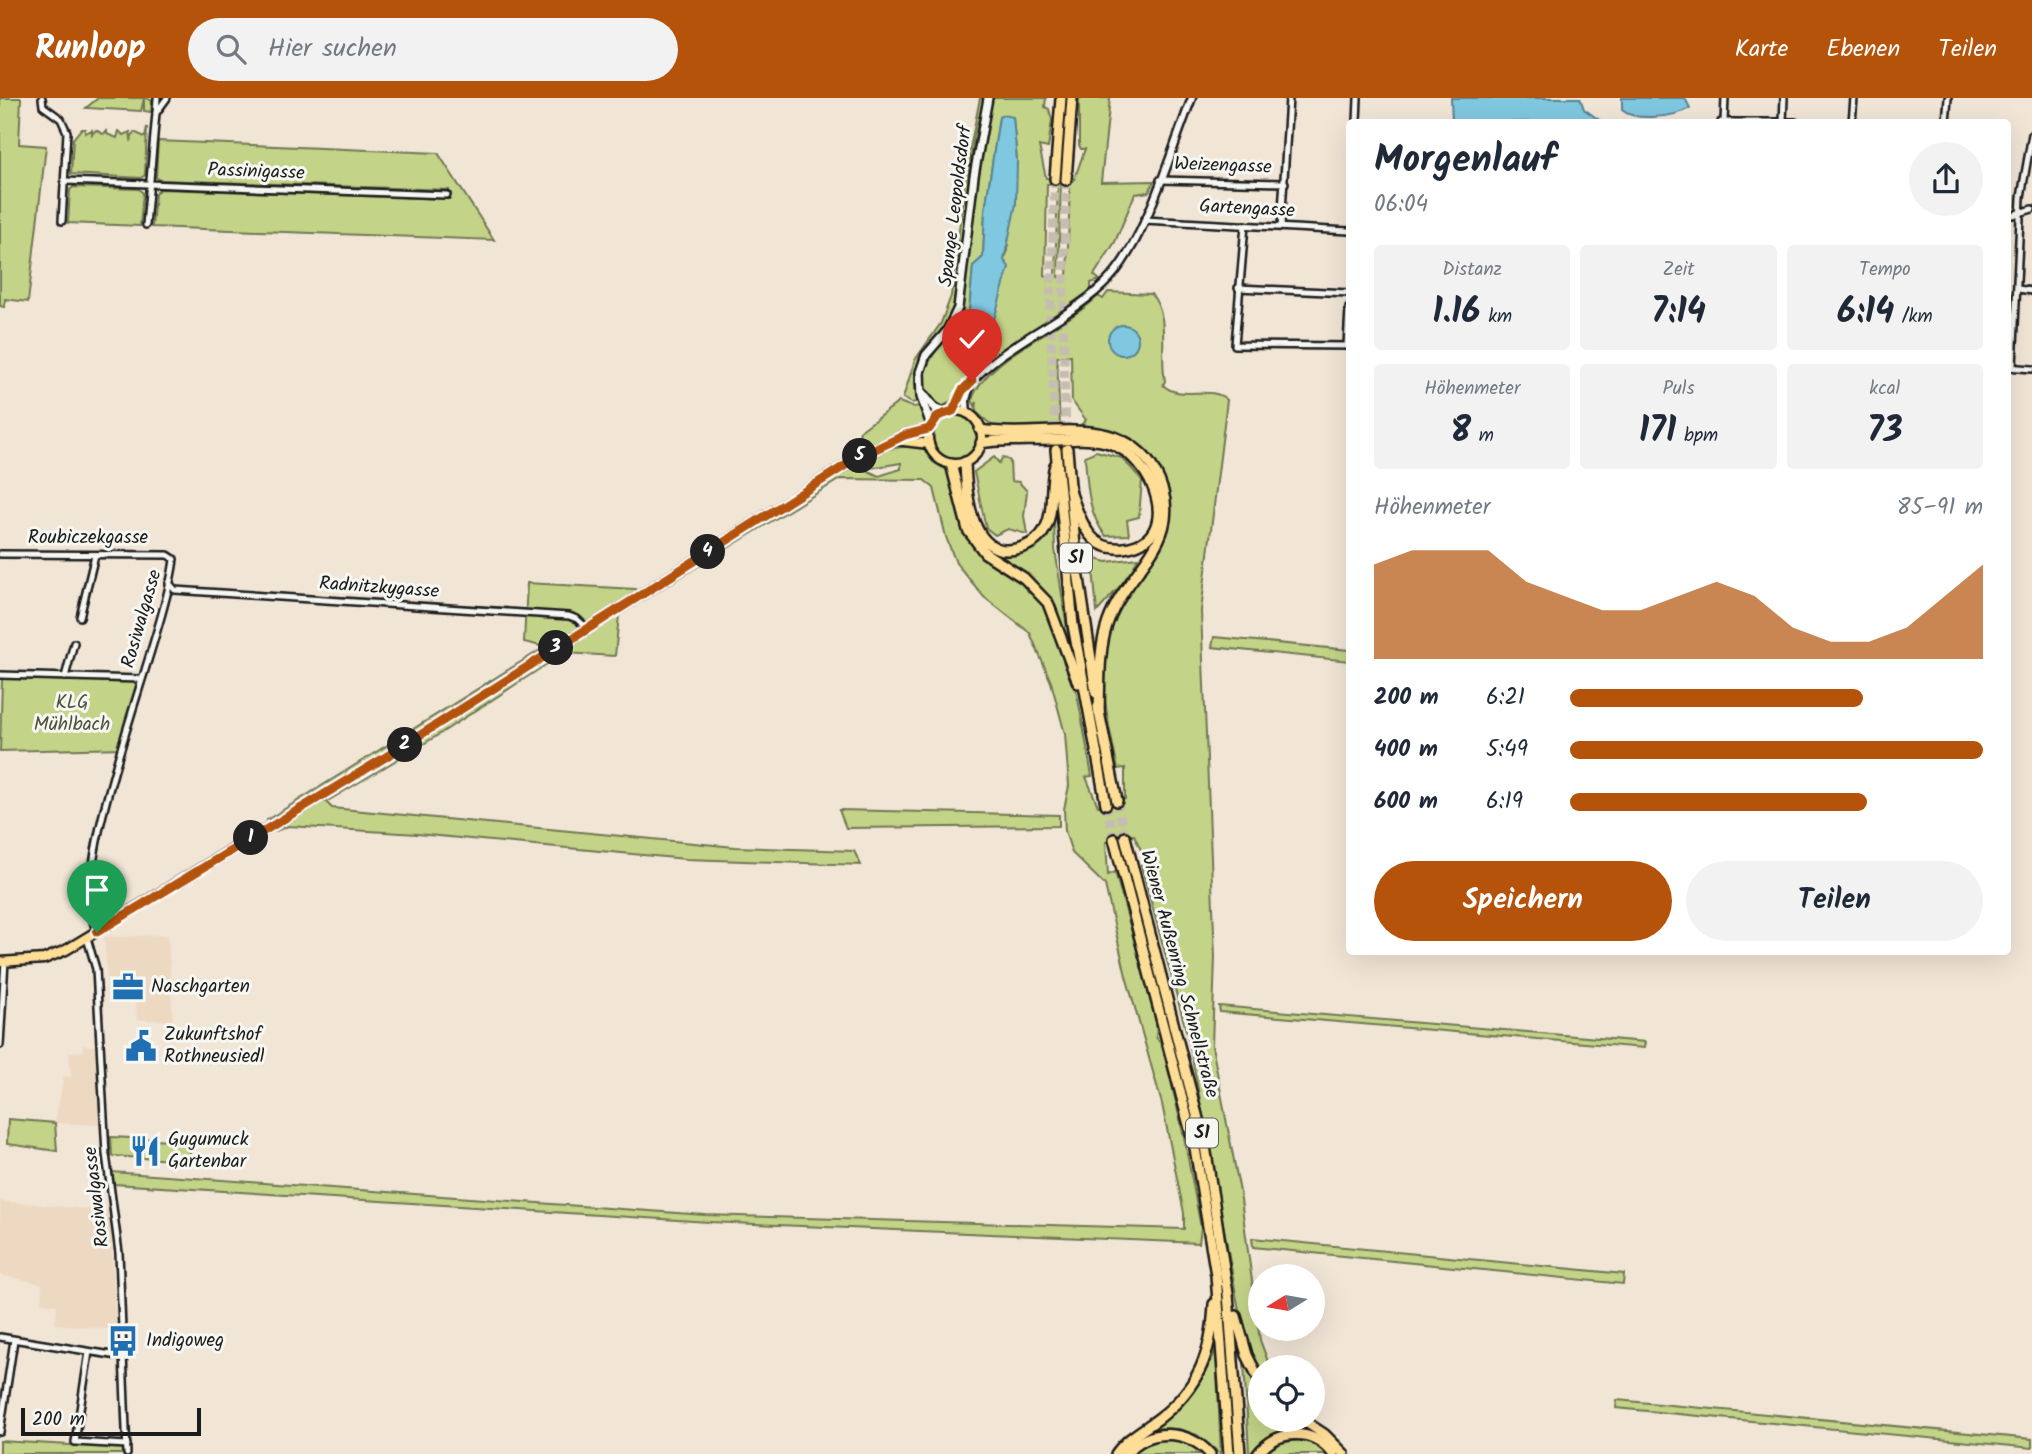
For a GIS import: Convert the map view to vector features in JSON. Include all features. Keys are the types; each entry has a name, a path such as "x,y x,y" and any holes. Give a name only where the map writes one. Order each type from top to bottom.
{"highway":[{"path":"1055,179 1061,98"},
{"path":"1066,180 1072,98"},
{"path":"980,430 1109,436 1138,450 1151,464 1160,481 1166,508 1164,531 1151,555 1122,593 1107,624 1102,651 1099,713"},
{"path":"981,443 1092,440 1120,447 1145,469 1154,484 1158,515 1154,528 1132,546 1109,548 1090,536 1070,491"},
{"name":"S1","path":"1067,449 1076,558 1099,713 1117,801"},
{"name":"S1","path":"965,462 975,527 990,544 1014,550 1036,540 1044,530 1056,455 1073,625 1106,804"},
{"path":"951,464 968,530 974,541 985,552 1038,589 1048,603 1064,639 1089,718"},
{"name":"Wiener Außenring Schnellstraße","path":"1125,837 1205,1146 1228,1294 1240,1454"},
{"name":"Wiener Außenring Schnellstraße","path":"1114,839 1195,1148 1216,1275 1229,1454"},
{"path":"1116,1454 1132,1437 1177,1404 1200,1372 1211,1343 1216,1275"},
{"path":"1228,1294 1248,1357"},
{"path":"1321,1432 1344,1454"},
{"path":"1126,1454 1141,1441 1166,1434 1186,1437 1199,1443 1210,1454"},
{"path":"1258,1454 1273,1440 1293,1434 1312,1437 1334,1454"}],"main road":[{"name":"Spange Leopoldsdorf","path":"930,427 921,391 922,362 947,331 958,308 973,187 988,98"},
{"path":"921,391 934,407 967,414 980,430 981,443 975,454 965,462 951,464 937,458 929,444 930,427"},
{"path":"3,964 48,958 97,932 384,758 857,458 930,427 948,412"},
{"path":"895,440 929,444"}],"street":[{"path":"42,98 43,106 61,119 66,130 62,221"},
{"path":"146,225 157,98"},
{"path":"156,113 167,98"},
{"path":"948,412 962,391 984,368 1099,289 1125,258 1144,220 1192,98"},
{"path":"1281,226 1289,98"},
{"path":"1357,119 1358,98"},
{"path":"1723,119 1725,98"},
{"path":"1783,119 1784,98"},
{"path":"1852,119 1854,98"},
{"path":"1946,119 1948,98"},
{"path":"2011,357 2018,289 2021,212 2032,134"},
{"name":"Weizengasse","path":"1160,180 1285,183"},
{"name":"Passinigasse","path":"65,181 447,195"},
{"path":"2011,214 2032,209"},
{"name":"Gartengasse","path":"1144,220 1346,231"},
{"path":"1245,225 1235,345 1346,346"},
{"path":"1238,288 1346,293"},
{"path":"2018,289 2032,291"},
{"path":"2011,367 2032,369"},
{"path":"967,414 972,381"},
{"name":"Roubiczekgasse","path":"0,554 168,555 174,559"},
{"path":"80,617 95,555"},
{"name":"Rosiwalgasse","path":"97,932 90,912 90,886 110,790 141,679 161,623 174,559"},
{"name":"Radnitzkygasse","path":"169,583 175,590 569,616 587,628"},
{"path":"65,677 74,643"},
{"path":"0,675 141,679"},
{"name":"Rosiwalgasse","path":"86,938 96,969 106,1154 122,1282 127,1454"},
{"path":"0,1045 4,1000 3,964"},
{"path":"0,1337 124,1357"},
{"path":"0,1432 14,1340"},
{"path":"89,1352 75,1442 127,1446"}],"shaded area":[{"name":"Naschgarten","path":"168,935 173,1020 137,1020 135,987 108,990 104,937"},
{"path":"83,1045 97,1046 101,1125 55,1123 64,1076 71,1077 69,1052 83,1051"},
{"path":"0,1201 110,1211 116,1330 55,1324 57,1305 41,1303 42,1284 0,1275"}],"green space":[{"path":"0,98 21,98 19,144 46,146 28,302 5,299 4,307 0,306"},
{"path":"98,98 147,98 152,101 151,112 144,111 144,99 141,111 86,108"},
{"path":"980,98 985,98 972,154 956,296 947,322 919,364 915,387 919,401 912,403 903,398 915,360 941,323 951,296 967,164"},
{"path":"991,98 1046,98 1045,107 1049,109 1052,120 1048,148 1039,146 1046,178 1074,180 1085,149 1081,149 1079,145 1079,98 1110,98 1101,182 1154,181 1149,192 1135,194 1115,242 1094,275 1100,280 1091,283 1091,290 981,366 951,401 941,407 928,398 923,388 924,375 961,313","holes":["1003,115 1013,118 1017,161 1007,253 967,334 973,267 983,257 985,211 999,118","1058,183 1055,275 1045,276 1047,184","1061,183 1070,184 1067,278 1058,277"]},
{"path":"147,127 145,175 141,178 71,174 73,139 81,129 85,129 85,133 92,130 92,134 96,130 103,134 107,131 107,134 117,138 119,131 123,135 130,132 131,139 134,132 145,137"},
{"path":"158,141 438,153 494,240 152,227 155,194 160,189 449,199 449,190 159,180 156,177"},
{"path":"73,187 139,189 143,193 140,226 68,223 70,190"},
{"path":"1108,292 1151,294 1161,313 1163,324 1163,385 1178,392 1213,393 1227,400 1201,611 1215,957 1212,1046 1240,1192 1250,1264 1248,1341 1260,1341 1266,1355 1252,1355 1244,1337 1189,1041 1141,865 1147,863 1134,835 1106,842 1108,875 1115,872 1157,1023 1156,1037 1163,1047 1201,1228 1199,1243 709,1222 114,1184 112,1172 705,1215 1184,1229 1184,1213 1162,1104 1126,976 1105,885 1072,853 1065,831 1064,809 1069,786 1065,734 1051,682 1030,633 984,597 956,563 946,537 934,488 924,480 840,479 619,615 615,656 564,653 435,737 326,802 332,808 735,847 854,851 861,865 686,859 417,834 288,826 276,831 267,820 545,647 524,642 527,583 635,589 644,599 855,465 879,476 901,469 901,463 871,468 866,461 887,449 917,445 924,448 933,462 952,473 963,528 972,545 991,563 1032,591 1048,610 1071,669 1092,776 1086,777 1098,806 1125,799 1125,768 1118,769 1105,703 1104,652 1116,612 1153,561 1165,539 1169,511 1166,483 1153,459 1143,451 1076,429 1086,420 1072,401 1071,355 1057,357 1060,427 995,428 976,412 977,402 975,406 972,400 980,384 1009,356 1084,308 1098,296 1103,299"},
{"path":"899,402 912,407 922,406 927,419 924,426 899,433 866,448 856,448 860,431"},
{"path":"955,415 970,422 977,437 970,452 955,459 940,452 933,437 940,422"},
{"path":"1096,451 1122,458 1142,480 1139,517 1127,520 1129,535 1106,536 1095,518 1085,456"},
{"path":"994,457 999,463 1003,457 1010,461 1011,481 1019,482 1027,491 1024,516 1027,534 1008,529 995,535 986,528 974,472"},
{"path":"956,469 961,469 973,529 989,547 1025,550 1054,519 1055,549 1069,641 1048,599 979,543 966,516"},
{"path":"1092,558 1107,562 1138,558 1130,575 1097,612"},
{"path":"1214,637 1346,650 1346,661 1212,647"},
{"name":"KLG Mühlbach","path":"2,678 143,683 125,748 0,751"},
{"path":"839,810 1059,815 1059,826 846,828"},
{"path":"1219,1006 1645,1042 1644,1048 1220,1012"},
{"path":"8,1119 55,1123 57,1151 7,1144"},
{"path":"111,1137 191,1141 189,1161 112,1156"},
{"path":"1252,1238 1624,1274 1623,1284 1253,1247"},
{"path":"1216,1350 1221,1454 1197,1435 1179,1429 1155,1428 1192,1394"},
{"path":"1244,1362 1248,1369 1248,1432 1280,1432 1249,1454"},
{"path":"1617,1400 2032,1439 2032,1448 1616,1408"},
{"path":"1162,1438 1184,1441 1204,1454 1131,1454 1143,1444"},
{"path":"1303,1439 1324,1448 1328,1454 1264,1454 1275,1444"},
{"path":"0,1441 123,1448 124,1454 0,1454"}],"water":[{"path":"1451,98 1580,98 1584,109 1598,119 1452,119"},
{"path":"1622,98 1685,98 1690,108 1665,116 1636,116 1622,110"},
{"path":"999,117 1013,117 1017,161 1016,204 1004,260 1009,267 992,326 975,338 967,334 973,266 983,257 985,211"},
{"path":"1123,325 1133,330 1138,340 1133,350 1123,355 1113,350 1108,340 1113,330"}],"tunnel":[{"path":"1055,179 1050,313 1056,450"},
{"path":"1066,180 1063,311 1066,437"},
{"path":"1117,801 1125,837"},
{"path":"1106,804 1114,839"}],"place":[{"name":"Naschgarten","path":"128,987"},
{"name":"Zukunftshof Rothneusiedl","path":"141,1046"},
{"name":"Gugumuck Gartenbar","path":"145,1151"},
{"name":"Indigoweg","path":"123,1341"}],"route":[{"path":"97,932 466,707 857,458 905,435 929,429 938,416 953,411 962,391 972,381"}]}
